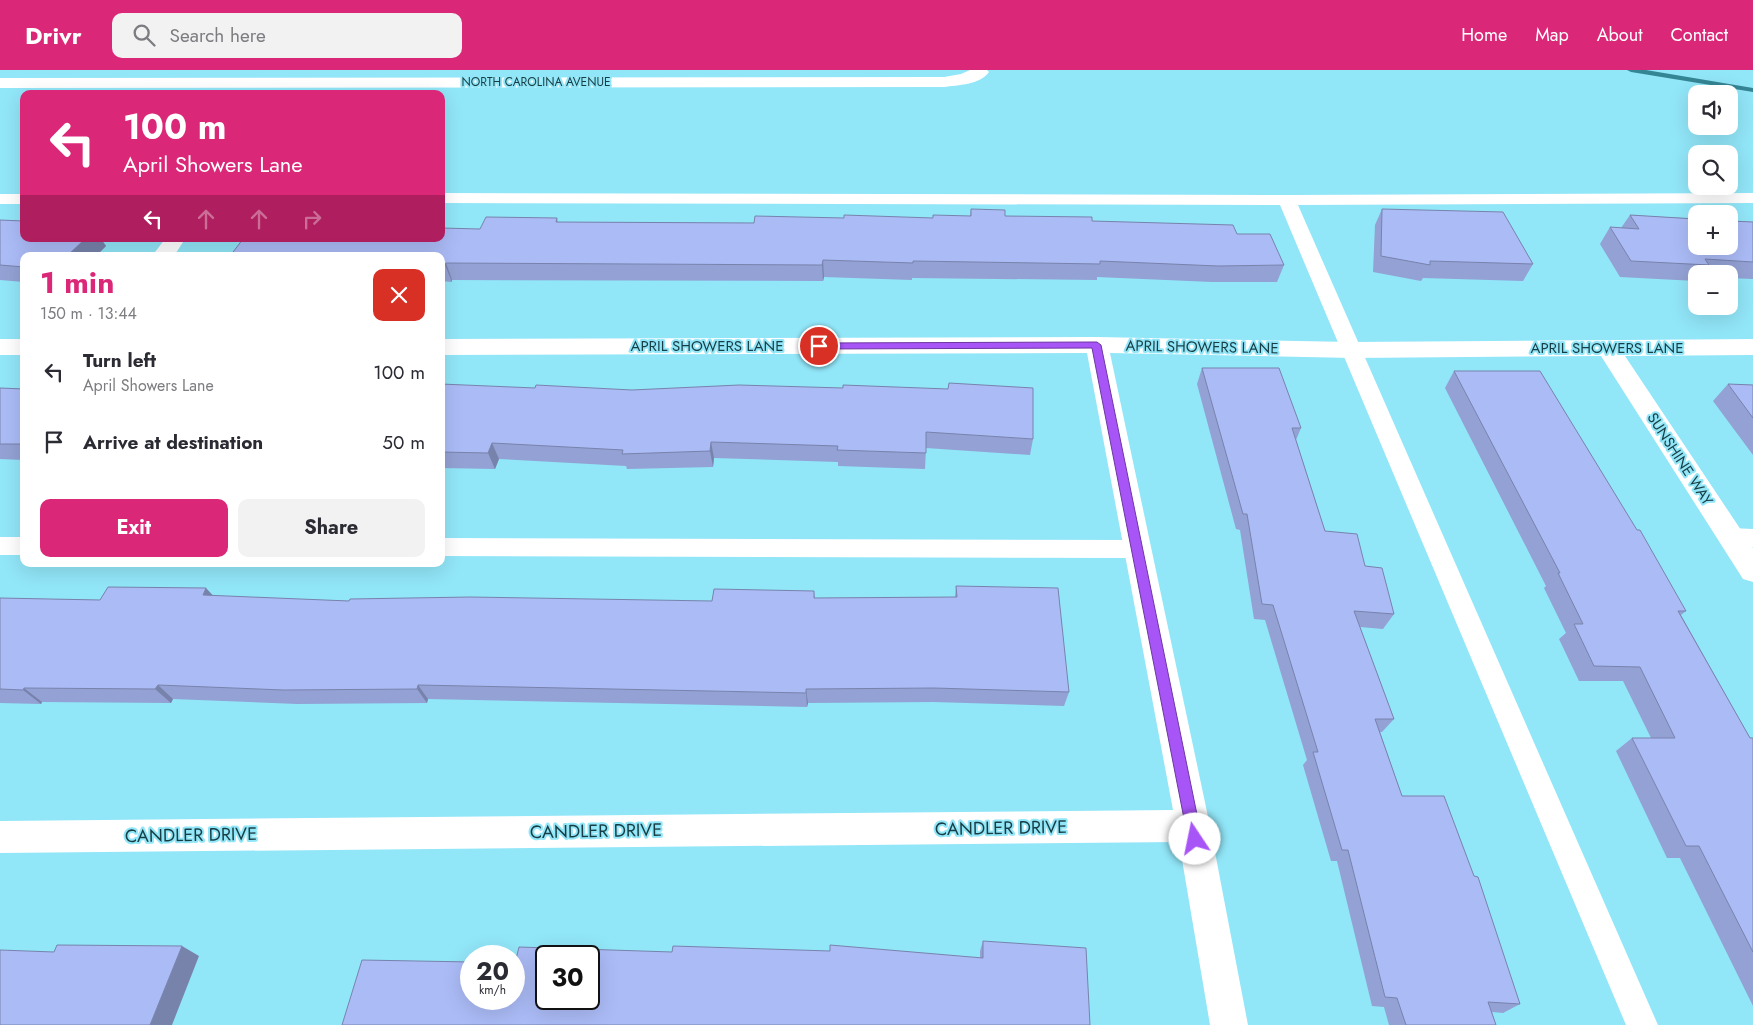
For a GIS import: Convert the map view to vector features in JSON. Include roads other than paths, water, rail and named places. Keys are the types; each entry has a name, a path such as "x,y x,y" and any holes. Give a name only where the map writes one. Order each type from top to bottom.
{"street":[{"name":"NORTH CAROLINA AVENUE","path":"0,83 252,82 440,76 944,82 965,79 980,72"},
{"name":"APRIL SHOWERS LANE","path":"445,347 1097,345 1352,350 1753,347"},
{"path":"1097,345 1192,826 1229,1025"},
{"path":"0,347 20,347"},
{"name":"SUNSHINE WAY","path":"1608,348 1742,538 1753,570"},
{"name":"CANDLER DRIVE","path":"0,837 1192,826"}],"lane":[{"path":"445,198 1287,200 1753,198"},
{"path":"0,199 20,199"},
{"path":"1287,200 1642,1025"},
{"path":"0,546 20,546"},
{"path":"445,547 1138,548"}],"waterway":[{"path":"1631,70 1753,90"}]}
